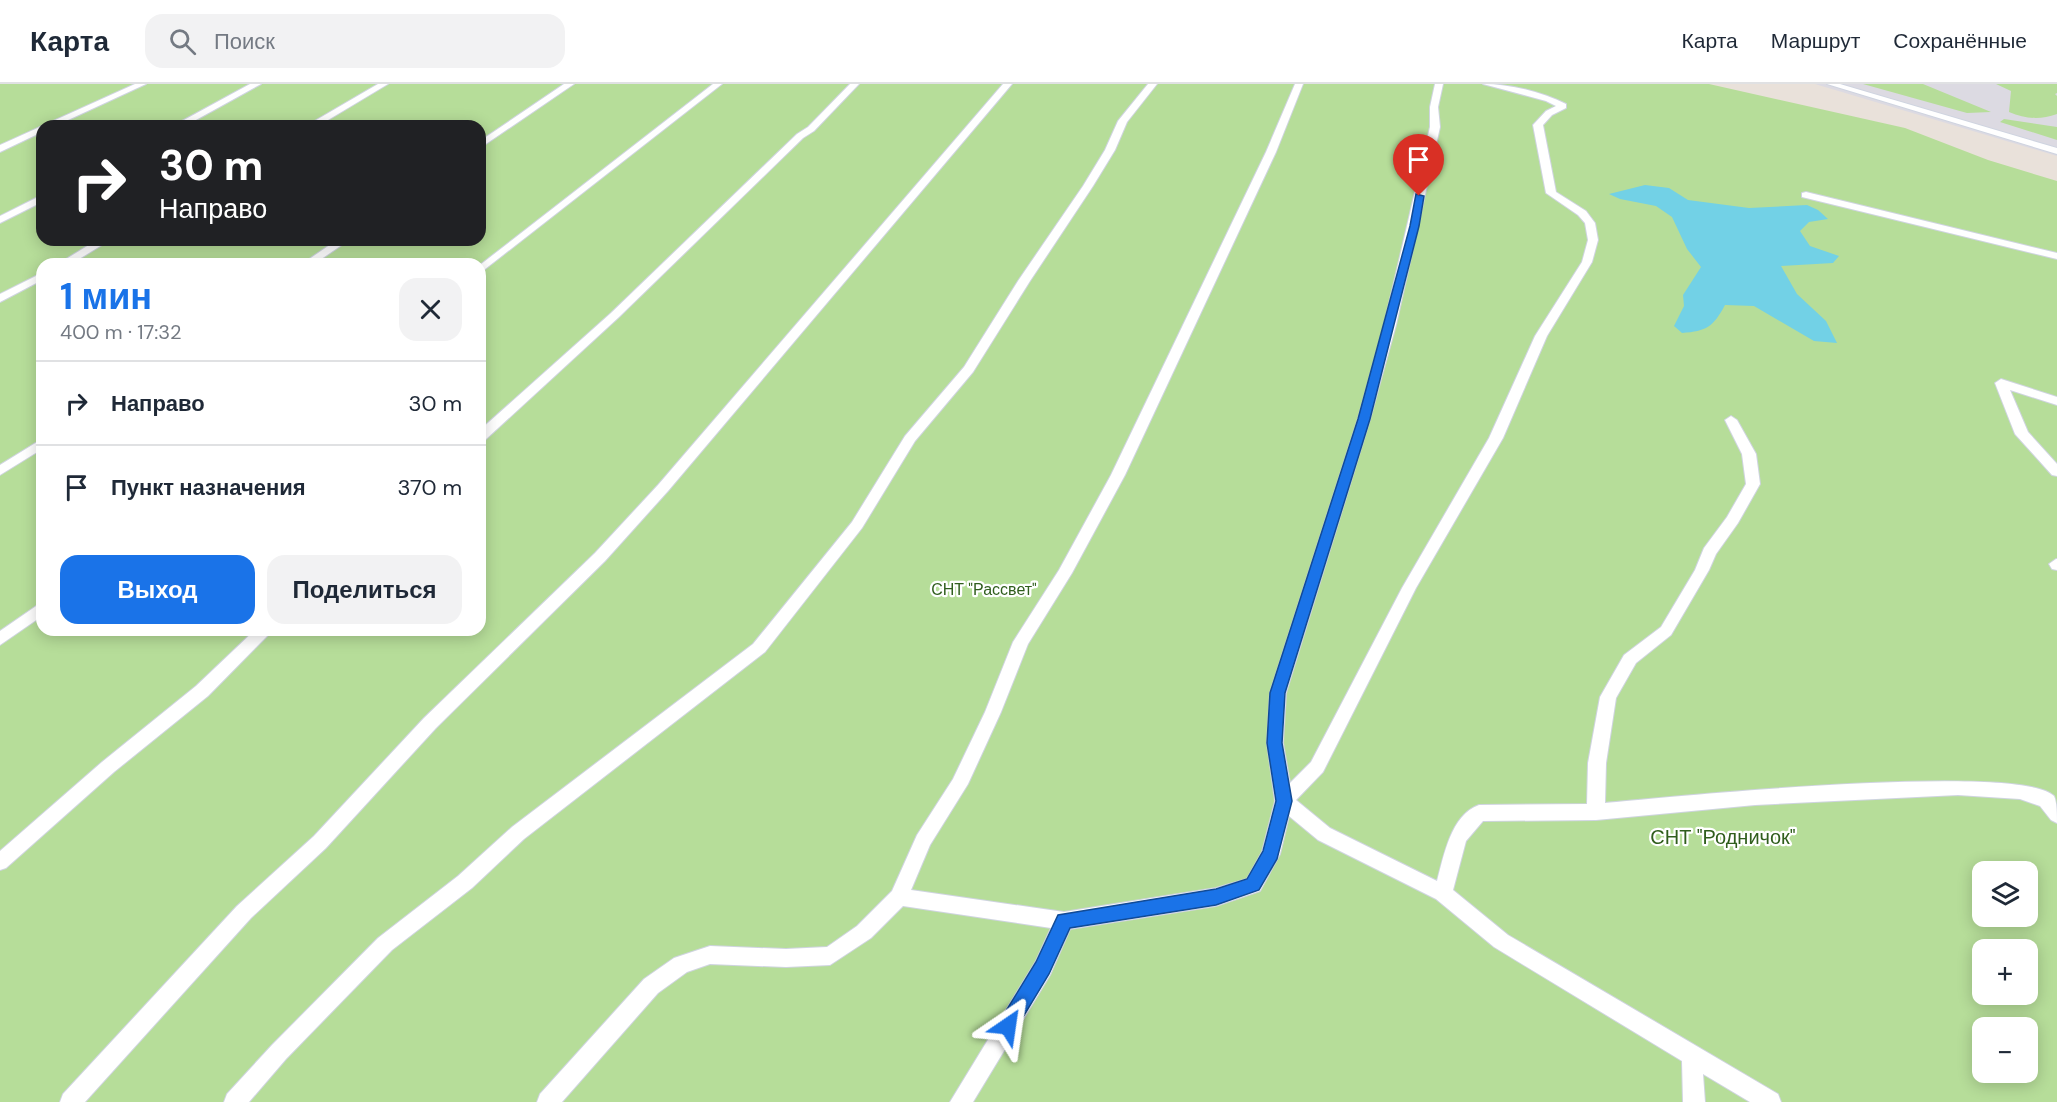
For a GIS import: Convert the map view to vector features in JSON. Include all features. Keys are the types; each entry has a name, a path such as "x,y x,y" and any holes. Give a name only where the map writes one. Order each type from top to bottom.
{"lane":[{"path":"60,120 142,84"},
{"path":"189,120 257,84"},
{"path":"321,120 384,84"},
{"path":"486,141 570,84"},
{"path":"486,265 718,84"},
{"path":"486,432 615,315 800,136 811,129 855,84"},
{"path":"71,1102 244,912 320,842 430,723 600,558 663,488 1008,84"},
{"path":"235,1102 279,1052 385,944 465,882 518,833 759,648 856,525 910,439 969,369 1024,281 1088,186 1110,150 1123,121 1153,84"},
{"path":"548,1102 651,986 681,965 710,955 786,958 830,956 864,932 899,897 923,841 959,784 993,712 1021,642 1065,573 1123,465 1271,152 1299,84"},
{"path":"899,897 1064,921 1216,897 1252,885 1271,854 1284,801 1275,743 1278,693 1364,419 1390,325 1435,127 1434,107 1439,84"},
{"path":"1284,801 1317,767 1409,588 1496,438 1541,336 1587,262 1593,240 1590,223 1582,213 1551,193 1542,155 1538,125 1549,113 1563,106 1550,99 1486,84"},
{"path":"1831,84 2057,151"},
{"path":"0,148 36,131"},
{"path":"1806,195 2057,256"},
{"path":"0,220 36,201"},
{"path":"74,258 94,246"},
{"path":"316,258 335,246"},
{"path":"0,299 36,279"},
{"path":"2057,400 2001,383 2022,434 2057,472"},
{"path":"1596,812 1597,763 1608,697 1630,659 1666,631 1702,570 1709,552 1733,520 1753,484 1749,454 1731,420"},
{"path":"0,471 36,446"},
{"path":"0,639 36,612"},
{"path":"0,862 108,767 202,691 259,636"},
{"path":"1443,893 1458,837 1479,813 1596,812 1755,797 1958,788 2020,792 2046,800 2057,814"},
{"path":"1284,801 1324,834 1443,893 1501,941 1770,1102"},
{"path":"961,1102 1043,968 1064,921"},
{"path":"1692,1057 1694,1102"}],"shaded area":[{"path":"1815,84 2057,84 2057,156"}],"green space":[{"name":"СНТ \"Рассвет\"","path":"0,84 1709,84 1905,128 1988,160 2057,181 2057,1102 0,1102"},
{"path":"1863,84 1923,84 1991,112 1967,113"},
{"path":"1996,84 2057,84 2055,94 2057,114 2033,118 2009,112 2011,91"},
{"path":"2004,119 2057,127 2057,140 2000,122"}],"water":[{"path":"1645,185 1669,188 1688,200 1749,208 1807,205 1818,210 1828,219 1809,222 1800,231 1810,246 1839,256 1833,263 1781,266 1797,294 1826,321 1837,343 1814,341 1754,306 1725,305 1708,327 1682,333 1674,326 1684,306 1683,295 1701,267 1687,249 1672,217 1656,206 1620,199 1609,194"}],"route":[{"path":"1008,1026 1043,968 1064,921 1216,897 1252,885 1271,854 1284,801 1275,743 1278,693 1364,419 1390,325 1419,196"}],"park label":[{"name":"СНТ \"Родничок\"","path":"1723,837"}]}
